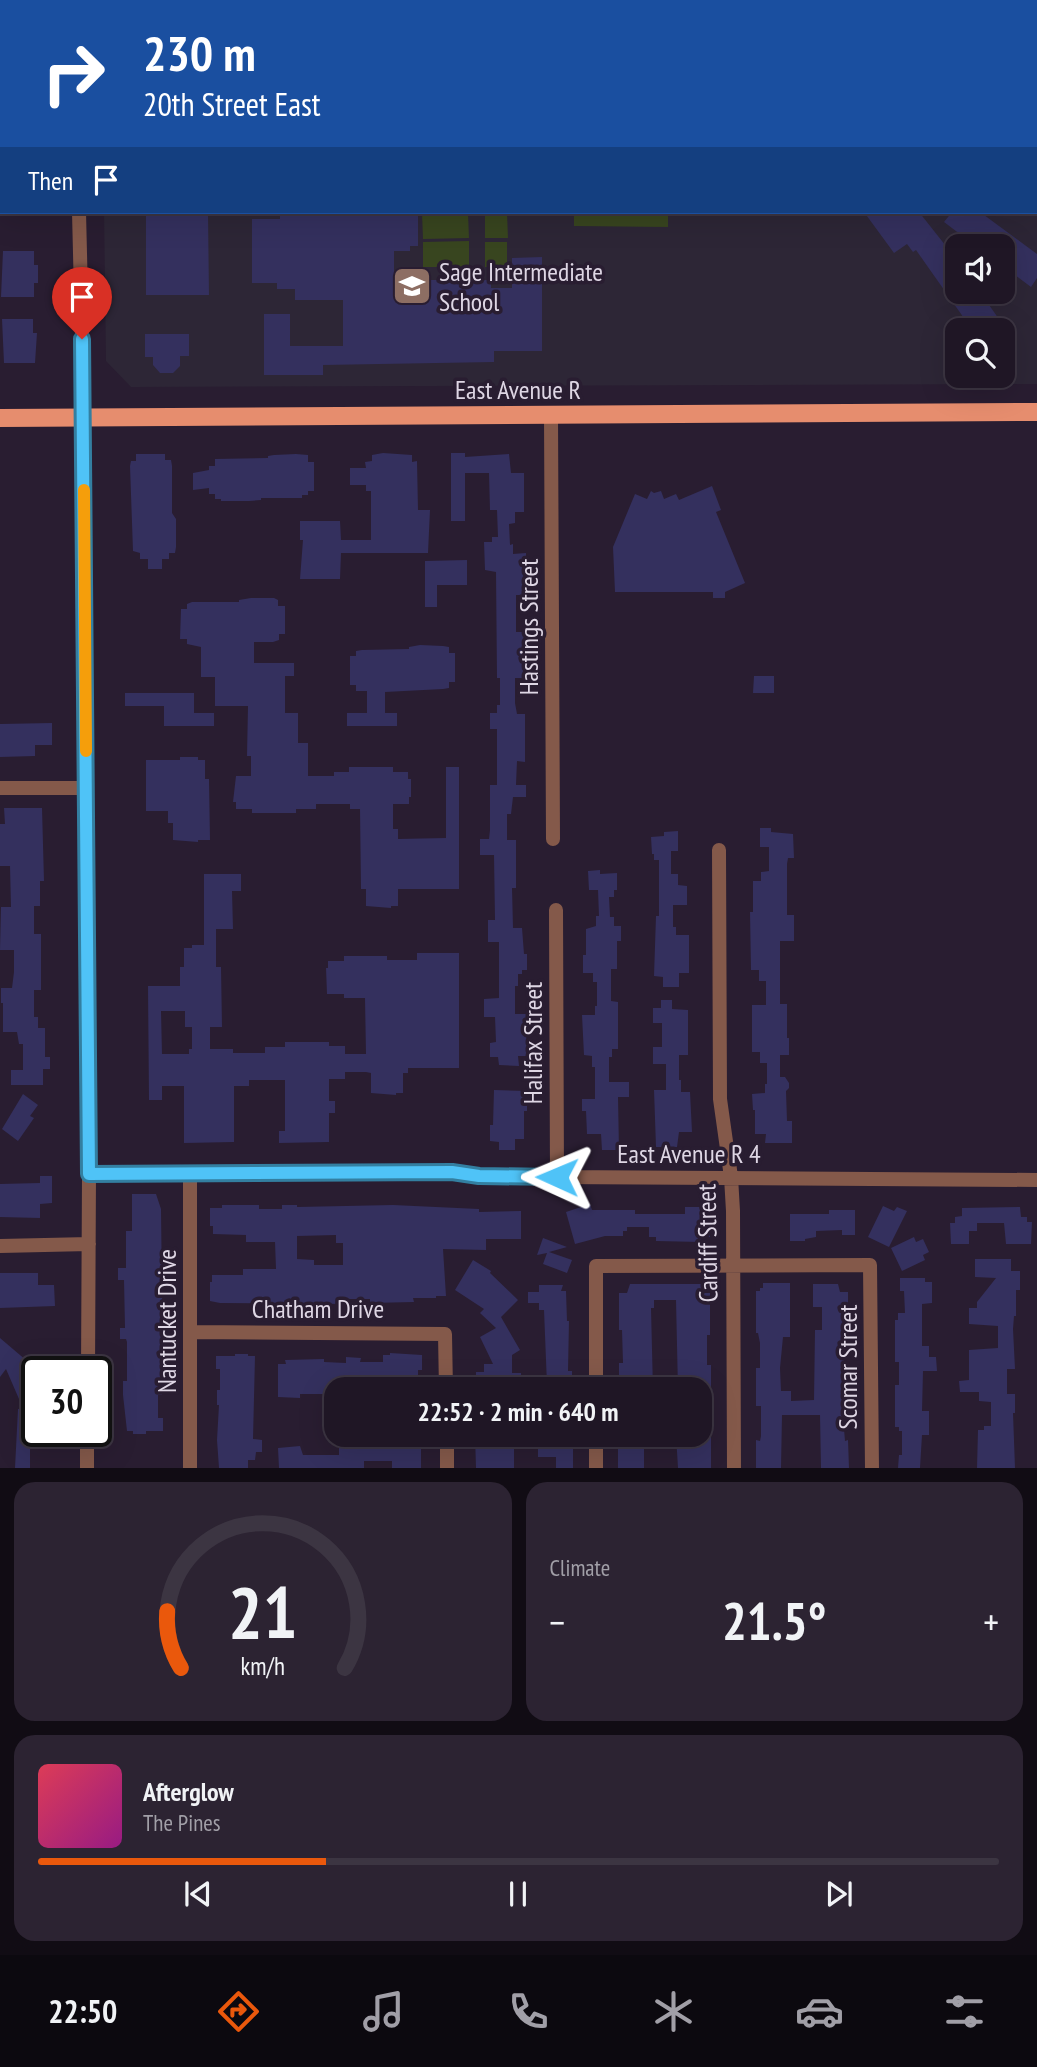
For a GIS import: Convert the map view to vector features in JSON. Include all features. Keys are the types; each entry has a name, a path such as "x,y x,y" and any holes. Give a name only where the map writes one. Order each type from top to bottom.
{"main road":[{"name":"East Avenue R","path":"0,418 1037,412"}],"street":[{"path":"79,214 84,418 88,1356"},
{"name":"Hastings Street","path":"551,415 553,839"},
{"path":"0,788 86,788"},
{"name":"Cardiff Street","path":"719,850 720,1099 732,1177 734,1468"},
{"name":"Halifax Street","path":"556,910 557,1177"},
{"name":"East Avenue R 4","path":"89,1174 452,1172 479,1176 1037,1180"},
{"name":"Nantucket Drive","path":"190,1174 190,1468"},
{"path":"0,1246 89,1244"},
{"name":"Scomar Street","path":"733,1266 870,1265 872,1468"},
{"path":"596,1377 596,1266 733,1266"},
{"name":"Chatham Drive","path":"191,1332 445,1334 446,1377"},
{"path":"87,1447 87,1468"},
{"path":"447,1447 447,1468"},
{"path":"596,1447 596,1468"}],"shaded area":[{"name":"Sage Intermediate School","path":"104,214 1037,214 1037,384 1015,384 1015,318 945,318 945,384 131,387 106,361"}],"green space":[{"path":"422,214 468,214 469,238 423,239"},
{"path":"485,214 507,214 508,238 485,238"},
{"path":"574,214 668,214 668,227 574,226"},
{"path":"469,241 469,267 423,267 423,242"},
{"path":"485,242 507,242 507,267 485,267"}],"building":[{"path":"146,214 208,214 209,295 146,295"},
{"path":"280,214 418,214 418,246 410,246 410,251 394,251 394,280 491,280 491,288 512,288 512,258 542,257 542,351 494,351 494,362 323,365 323,375 264,375 264,314 290,314 290,346 343,346 343,300 295,300 295,289 277,289 277,283 252,283 252,219 280,219"},
{"path":"865,214 921,214 945,245 945,291 916,250 913,252 907,244 894,253"},
{"path":"950,214 983,214 1010,234 960,234 944,222"},
{"path":"1015,238 1037,254 1037,278 1031,287 1015,275"},
{"path":"3,251 34,251 34,265 38,265 38,283 34,283 34,297 1,297"},
{"path":"954,304 988,304 998,318 964,318"},
{"path":"2,319 33,319 33,333 37,333 35,363 4,363"},
{"path":"145,334 189,334 189,356 180,356 180,366 173,373 160,373 153,365 153,357 145,357"},
{"path":"451,453 465,453 465,457 509,454 511,473 524,473 524,512 515,512 515,523 509,524 513,554 526,553 526,595 516,595 516,632 525,632 525,678 515,678 515,703 517,714 525,714 525,762 517,761 516,785 526,785 526,797 513,797 511,814 507,814 507,840 516,840 516,888 512,888 513,928 522,928 524,954 527,954 527,970 518,974 518,986 515,986 515,1014 528,1014 527,1056 518,1056 519,1066 499,1065 498,1057 490,1057 490,1043 496,1042 495,1017 484,1017 484,999 499,998 499,942 488,942 488,920 495,920 494,855 480,855 480,839 489,839 490,785 497,785 497,729 490,729 490,713 497,713 497,705 500,705 500,678 497,678 496,572 485,570 484,542 492,542 492,537 498,537 497,510 490,510 489,473 465,473 465,521 451,521"},
{"path":"136,454 165,454 165,460 171,460 176,547 175,553 169,553 169,559 162,559 162,569 148,569 148,559 140,559 140,553 133,551 130,466 131,461 136,461"},
{"path":"274,455 308,455 308,462 314,462 314,491 308,491 308,495 302,495 302,498 221,501 215,499 215,494 209,494 209,488 193,490 193,473 209,470 209,466 215,466 215,459 268,458"},
{"path":"372,455 412,455 412,462 417,461 418,510 430,510 428,553 341,553 340,579 300,579 303,540 300,540 300,521 340,521 341,540 371,540 371,491 366,491 366,485 350,485 350,468 366,468 365,462 372,461"},
{"path":"712,486 721,510 716,512 745,583 725,592 725,598 713,598 713,592 615,592 613,547 635,494 647,499 651,491 661,491 664,499 676,494 679,500"},
{"path":"467,560 467,585 437,585 437,607 425,607 425,561"},
{"path":"251,598 274,598 278,600 278,606 285,606 285,634 279,634 279,640 273,642 254,642 254,663 294,663 294,676 285,676 285,713 298,713 298,743 308,743 308,776 334,776 334,772 349,772 349,767 393,767 393,772 408,772 408,779 411,779 409,804 393,804 393,829 398,829 398,839 446,838 446,767 459,767 459,889 398,889 398,906 366,906 366,889 361,889 360,809 350,809 350,804 316,804 316,809 296,809 296,813 252,813 252,809 236,809 236,802 233,802 236,776 251,776 251,756 247,756 248,706 215,706 215,677 201,677 201,647 187,644 187,639 180,639 181,609 187,609 187,604 192,602 239,602"},
{"path":"420,645 449,647 449,653 455,653 455,682 449,682 449,688 443,689 385,692 385,713 397,713 397,726 347,726 347,713 367,713 367,691 356,691 356,685 350,685 350,656 356,656 356,651 362,650 409,649"},
{"path":"754,676 774,676 774,693 753,693"},
{"path":"125,693 194,693 194,713 214,713 214,726 164,726 164,706 125,706"},
{"path":"52,723 52,745 35,745 35,756 0,757 0,724"},
{"path":"180,757 198,757 198,760 205,760 205,779 209,779 210,840 173,840 173,823 168,823 168,811 146,811 146,760 180,760"},
{"path":"4,808 42,808 44,881 40,881 40,906 34,906 34,934 41,934 41,990 34,990 34,1017 38,1017 38,1028 45,1028 45,1057 50,1057 50,1069 43,1069 43,1085 11,1085 11,1070 23,1070 23,1044 19,1044 17,1032 3,1032 1,988 12,988 14,972 14,950 0,950 1,907 11,907 10,866 0,866 0,824 5,824"},
{"path":"760,828 793,834 794,858 788,858 787,864 787,915 794,915 794,941 780,941 780,1004 787,1004 789,1055 780,1055 780,1077 785,1077 789,1083 786,1091 787,1121 792,1121 792,1143 765,1143 766,1134 755,1134 752,1094 765,1093 767,1084 767,1063 760,1063 760,1052 752,1052 752,1005 766,1005 766,981 759,981 759,970 751,970 750,912 753,912 753,881 761,881 761,872 769,871 769,847 760,847"},
{"path":"678,831 678,851 671,851 671,874 678,874 678,885 687,886 687,905 673,905 673,927 676,927 676,935 689,935 689,973 679,973 679,987 663,987 663,977 654,976 656,916 659,916 659,860 654,860 651,837"},
{"path":"600,870 600,874 617,873 617,890 614,890 614,897 609,897 610,917 614,917 614,926 621,926 621,941 617,941 617,969 611,969 611,1001 618,1002 618,1049 612,1049 612,1057 609,1057 609,1082 629,1082 629,1097 618,1097 619,1150 602,1150 601,1134 587,1134 586,1111 582,1111 582,1099 595,1099 595,1067 592,1067 592,1056 584,1055 582,1015 595,1015 597,982 593,982 593,973 583,973 583,955 586,955 586,929 596,926 596,916 599,916 598,890 589,890 588,871"},
{"path":"204,874 241,874 241,891 232,891 233,929 216,929 216,967 221,967 222,1027 210,1027 210,1049 233,1049 233,1053 265,1053 265,1047 285,1047 285,1042 329,1042 329,1046 345,1046 345,1054 366,1054 365,998 344,998 344,994 327,994 328,961 344,961 344,956 387,956 387,960 417,960 417,953 459,953 459,1068 408,1068 408,1073 403,1073 403,1093 396,1095 371,1093 371,1073 345,1072 345,1079 329,1079 329,1101 335,1101 335,1113 329,1113 329,1142 279,1143 279,1131 285,1131 285,1080 249,1080 249,1086 234,1086 234,1142 184,1143 184,1086 162,1086 162,1100 149,1100 148,986 180,986 184,948 204,945","holes":["161,1011 185,1011 185,1027 192,1027 192,1049 189,1049 189,1054 162,1054"]},
{"path":"661,1000 672,1000 672,1009 688,1010 688,1055 679,1055 679,1080 681,1092 690,1092 692,1132 679,1132 677,1147 656,1147 654,1090 666,1090 666,1064 653,1064 653,1047 662,1047 662,1023 653,1023 653,1008 661,1008"},
{"path":"494,1090 527,1091 524,1139 515,1139 515,1150 499,1150 499,1142 490,1141"},
{"path":"23,1094 38,1105 30,1116 34,1118 18,1141 2,1129"},
{"path":"40,1176 52,1176 52,1203 40,1204 40,1218 0,1217 0,1184 40,1183"},
{"path":"132,1194 156,1194 161,1209 163,1371 162,1395 158,1395 158,1418 163,1418 163,1431 146,1431 146,1434 127,1431 123,1395 123,1381 127,1381 127,1342 126,1339 120,1339 120,1328 125,1328 124,1280 118,1280 118,1268 126,1268 126,1231 132,1231"},
{"path":"590,1204 592,1210 635,1210 635,1214 685,1214 685,1207 710,1207 710,1237 701,1237 701,1242 656,1241 656,1237 649,1237 649,1227 627,1227 623,1236 605,1236 575,1244 566,1212"},
{"path":"222,1205 259,1205 259,1209 282,1209 282,1205 393,1205 479,1209 479,1212 521,1211 521,1239 486,1239 486,1250 443,1249 446,1296 413,1298 414,1302 370,1303 370,1299 349,1299 349,1304 220,1303 210,1301 212,1275 243,1275 243,1269 276,1269 275,1242 246,1242 246,1235 213,1234 210,1208 222,1208","holes":["336,1235 336,1243 343,1243 343,1265 314,1265 314,1260 297,1259 297,1236"]},
{"path":"883,1206 894,1211 897,1207 907,1211 889,1247 868,1237"},
{"path":"1020,1207 1021,1217 1027,1217 1027,1222 1032,1222 1031,1244 1006,1244 1004,1223 977,1223 977,1231 969,1231 969,1244 951,1244 950,1223 955,1223 955,1217 962,1216 962,1208"},
{"path":"829,1210 855,1210 855,1235 842,1235 842,1230 816,1231 816,1237 805,1241 790,1241 790,1214 829,1214"},
{"path":"914,1237 916,1242 923,1239 929,1252 923,1255 925,1260 902,1271 891,1248"},
{"path":"543,1238 567,1247 549,1252 572,1260 567,1273 543,1264 547,1253 537,1255"},
{"path":"975,1259 1011,1259 1011,1271 1020,1271 1020,1290 1016,1290 1013,1329 1015,1369 1007,1369 1007,1394 1015,1394 1015,1468 977,1468 978,1430 991,1426 991,1402 979,1401 979,1392 960,1392 959,1381 969,1380 969,1350 998,1348 998,1326 969,1324 969,1308 977,1308 977,1302 996,1278 975,1277"},
{"path":"473,1260 491,1271 518,1300 501,1317 520,1350 512,1355 512,1373 521,1373 521,1377 476,1377 476,1372 484,1372 484,1364 493,1364 480,1337 496,1328 480,1313 484,1309 455,1290"},
{"path":"0,1273 38,1273 38,1285 54,1285 55,1306 0,1308"},
{"path":"900,1278 925,1278 925,1282 932,1282 932,1303 922,1304 922,1346 929,1346 929,1357 936,1357 937,1371 923,1371 922,1411 929,1411 929,1435 922,1435 920,1468 898,1468 899,1455 902,1455 902,1431 895,1427 895,1385 899,1385 899,1362 895,1362 895,1320 898,1320 898,1313 905,1313 904,1291 900,1291"},
{"path":"763,1283 790,1283 790,1337 783,1337 780,1368 781,1391 791,1391 791,1401 814,1400 815,1330 822,1330 822,1307 813,1307 813,1284 838,1284 840,1292 848,1292 848,1330 844,1330 843,1337 844,1362 845,1367 848,1367 848,1406 844,1406 844,1429 845,1441 848,1440 849,1468 821,1468 820,1415 782,1415 781,1468 756,1468 756,1440 760,1441 761,1436 761,1406 756,1406 756,1368 760,1368 760,1343 756,1333 756,1291 763,1288"},
{"path":"630,1284 701,1284 703,1293 710,1293 707,1365 711,1365 711,1377 678,1377 676,1300 654,1300 654,1308 651,1308 653,1377 619,1377 619,1363 623,1363 622,1330 619,1330 619,1293 627,1293"},
{"path":"539,1285 563,1285 561,1291 566,1291 569,1321 568,1371 572,1371 572,1377 547,1377 544,1310 539,1310 539,1303 528,1303 528,1292 539,1292"},
{"path":"0,1338 21,1356 21,1398 19,1399 6,1369 0,1377"},
{"path":"383,1355 422,1355 422,1370 418,1370 418,1377 324,1377 324,1394 300,1394 300,1398 278,1397 278,1364 286,1364 285,1360 324,1359 324,1362 346,1363 346,1357 361,1358 360,1362 383,1362"},
{"path":"216,1356 255,1356 253,1439 262,1440 262,1452 256,1452 255,1460 248,1460 248,1468 219,1468 217,1390 220,1390 220,1369 216,1369"},
{"path":"18,1409 21,1409 21,1447 45,1449 30,1449 30,1468 15,1468"},
{"path":"300,1446 303,1455 339,1455 339,1448 421,1447 421,1468 392,1468 392,1461 364,1461 364,1468 279,1468 278,1448"},
{"path":"475,1447 514,1447 514,1468 476,1468"},
{"path":"538,1447 573,1447 573,1468 556,1468 556,1457 538,1457"},
{"path":"618,1447 653,1447 644,1449 644,1468 618,1468"},
{"path":"677,1447 711,1447 711,1468 678,1468"}],"slow traffic":[{"path":"84,490 86,751"}],"place":[{"name":"Sage Intermediate School","path":"412,286"}],"route":[{"path":"82,339 89,1174 452,1172 479,1176 557,1177"}]}
